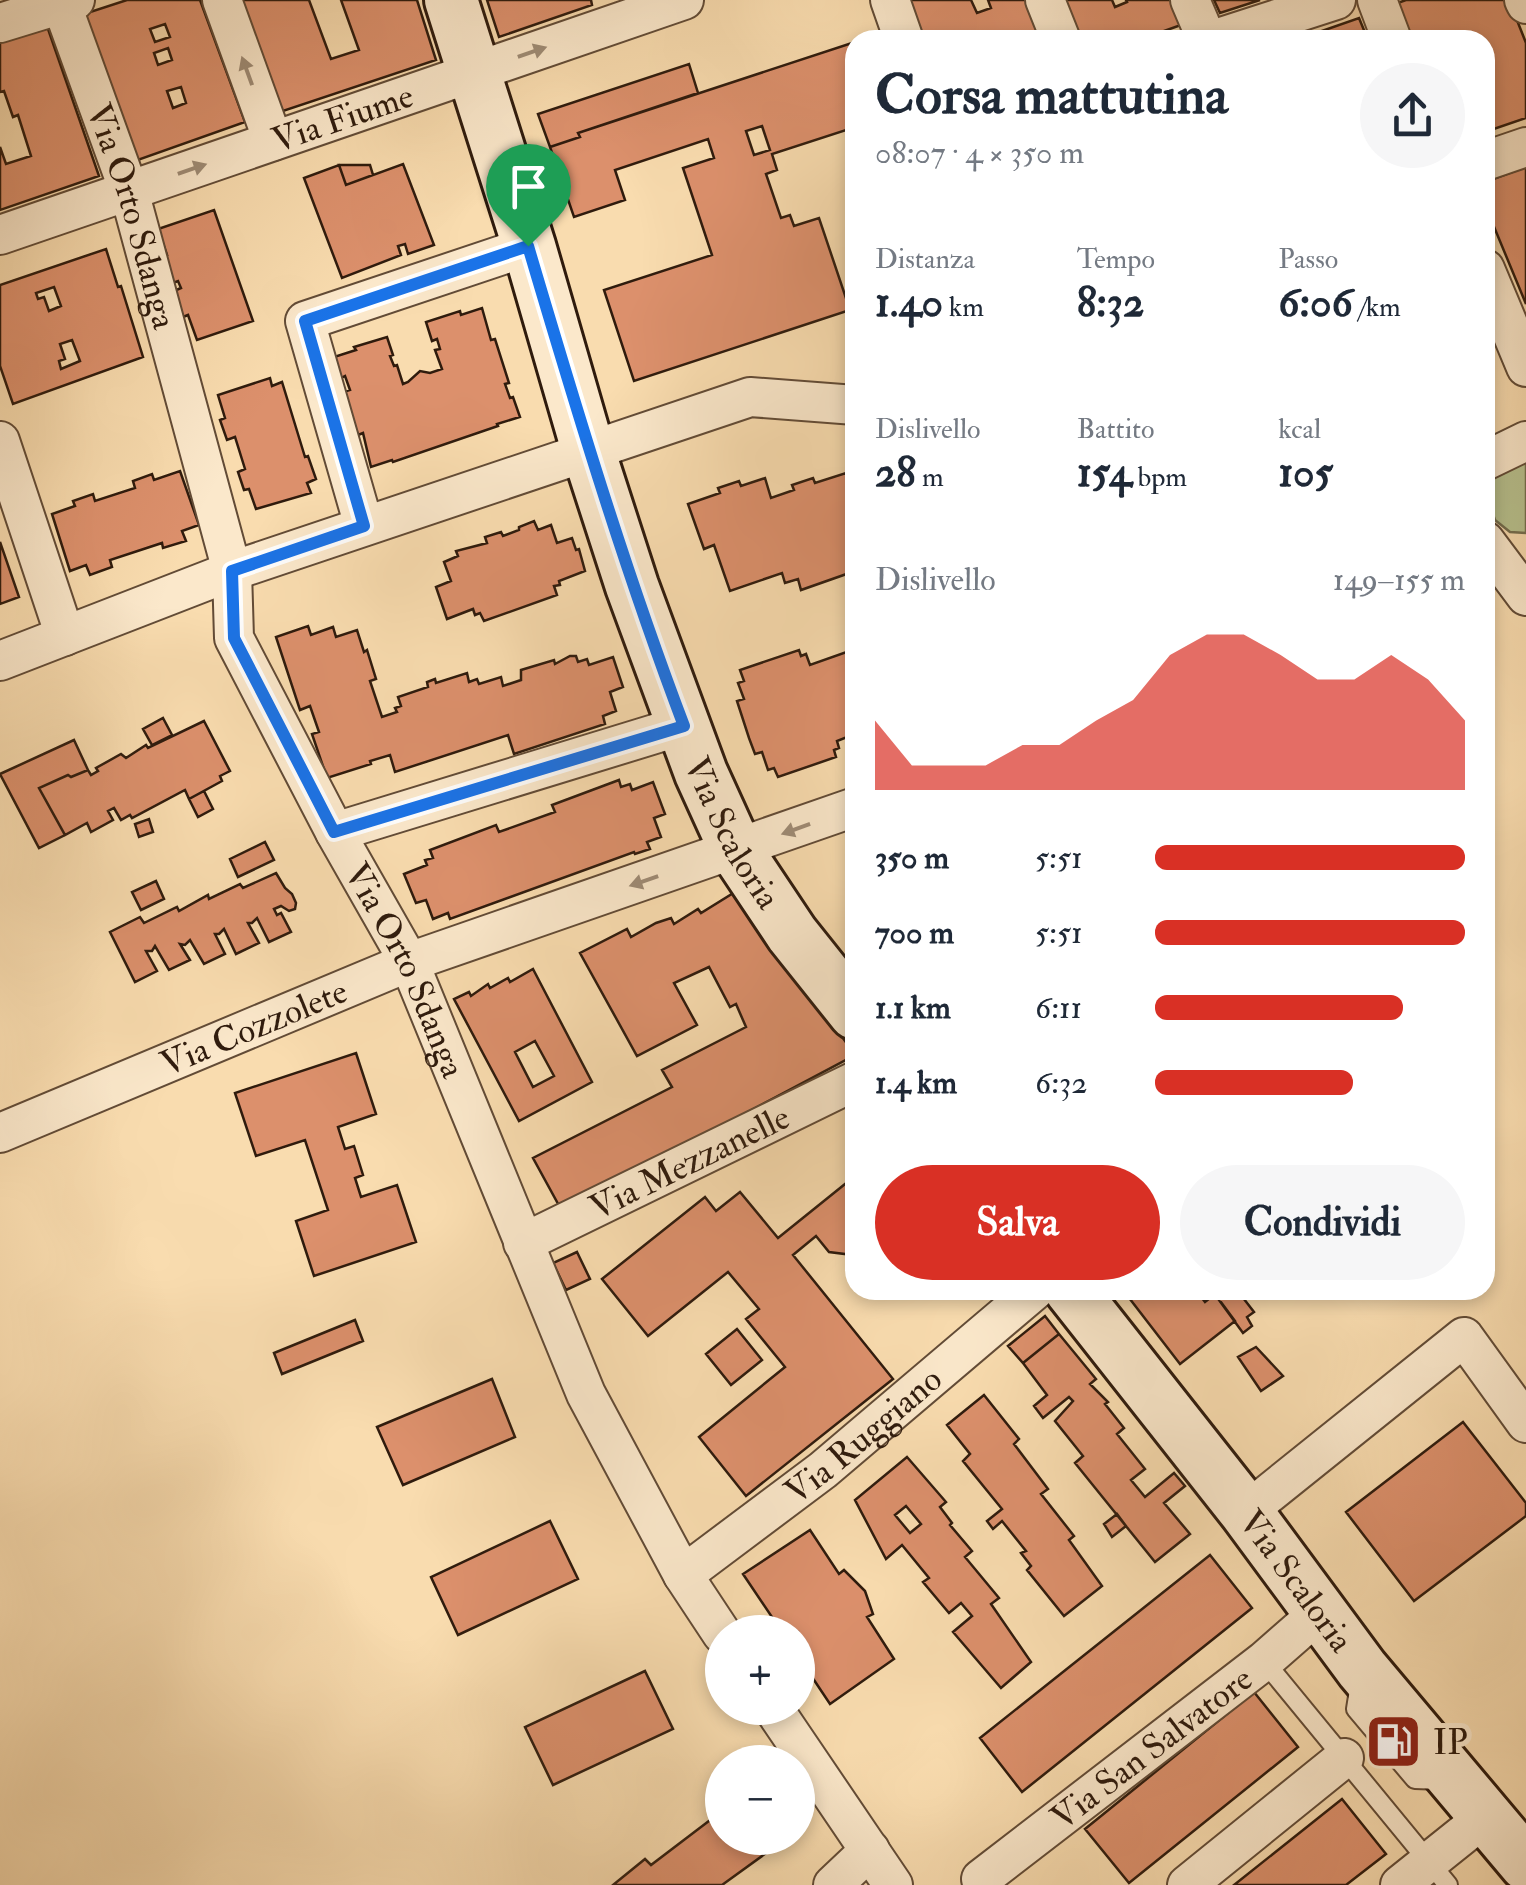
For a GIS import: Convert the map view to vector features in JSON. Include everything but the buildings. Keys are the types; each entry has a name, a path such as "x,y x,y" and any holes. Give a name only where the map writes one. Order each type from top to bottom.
{"main road":[{"name":"Via Scaloria","path":"451,0 632,586 702,774 736,850 792,934 845,1000"},
{"name":"Via Scaloria","path":"1080,1300 1246,1512 1362,1669 1526,1864"}],"street":[{"path":"222,0 273,141"},
{"name":"Via Fiume","path":"0,235 473,72 619,10 684,0"},
{"path":"890,0 900,30"},
{"path":"1045,0 1057,30"},
{"path":"1190,0 1204,30"},
{"path":"1241,30 1336,0"},
{"path":"1377,0 1388,30"},
{"path":"0,23 65,2"},
{"name":"Via Orto Sdanga","path":"65,2 129,191 232,571 234,638 334,832 409,962 586,1394 683,1575 709,1615"},
{"path":"1495,157 1526,146"},
{"path":"364,526 305,321 528,246"},
{"path":"1495,293 1526,367"},
{"path":"0,661 232,571 750,397 845,403"},
{"path":"1495,432 1526,426"},
{"path":"0,441 65,636"},
{"path":"1495,456 1526,442"},
{"path":"1496,549 1526,596"},
{"path":"334,832 684,726"},
{"name":"Via Cozzolete","path":"0,1132 409,962 845,811"},
{"name":"Via Mezzanelle","path":"523,1243 845,1086"},
{"name":"Via Ruggiano","path":"683,1575 824,1470 1023,1300"},
{"path":"1246,1512 1464,1337 1526,1423"},
{"name":"Via San Salvatore","path":"981,1880 1264,1661 1320,1612"},
{"path":"784,1725 893,1885"},
{"path":"1188,1885 1344,1758"},
{"path":"1425,1877 1469,1798"},
{"path":"833,1885 870,1850"}],"lane":[{"path":"1264,1661 1344,1758 1425,1877"}],"green space":[{"path":"1510,463 1526,464 1526,533 1510,532 1495,520 1495,475"}],"place":[{"name":"IP","path":"1394,1742"}],"route":[{"path":"528,246 632,586 684,726 334,832 234,638 232,571 364,526 305,321 528,246"}]}
